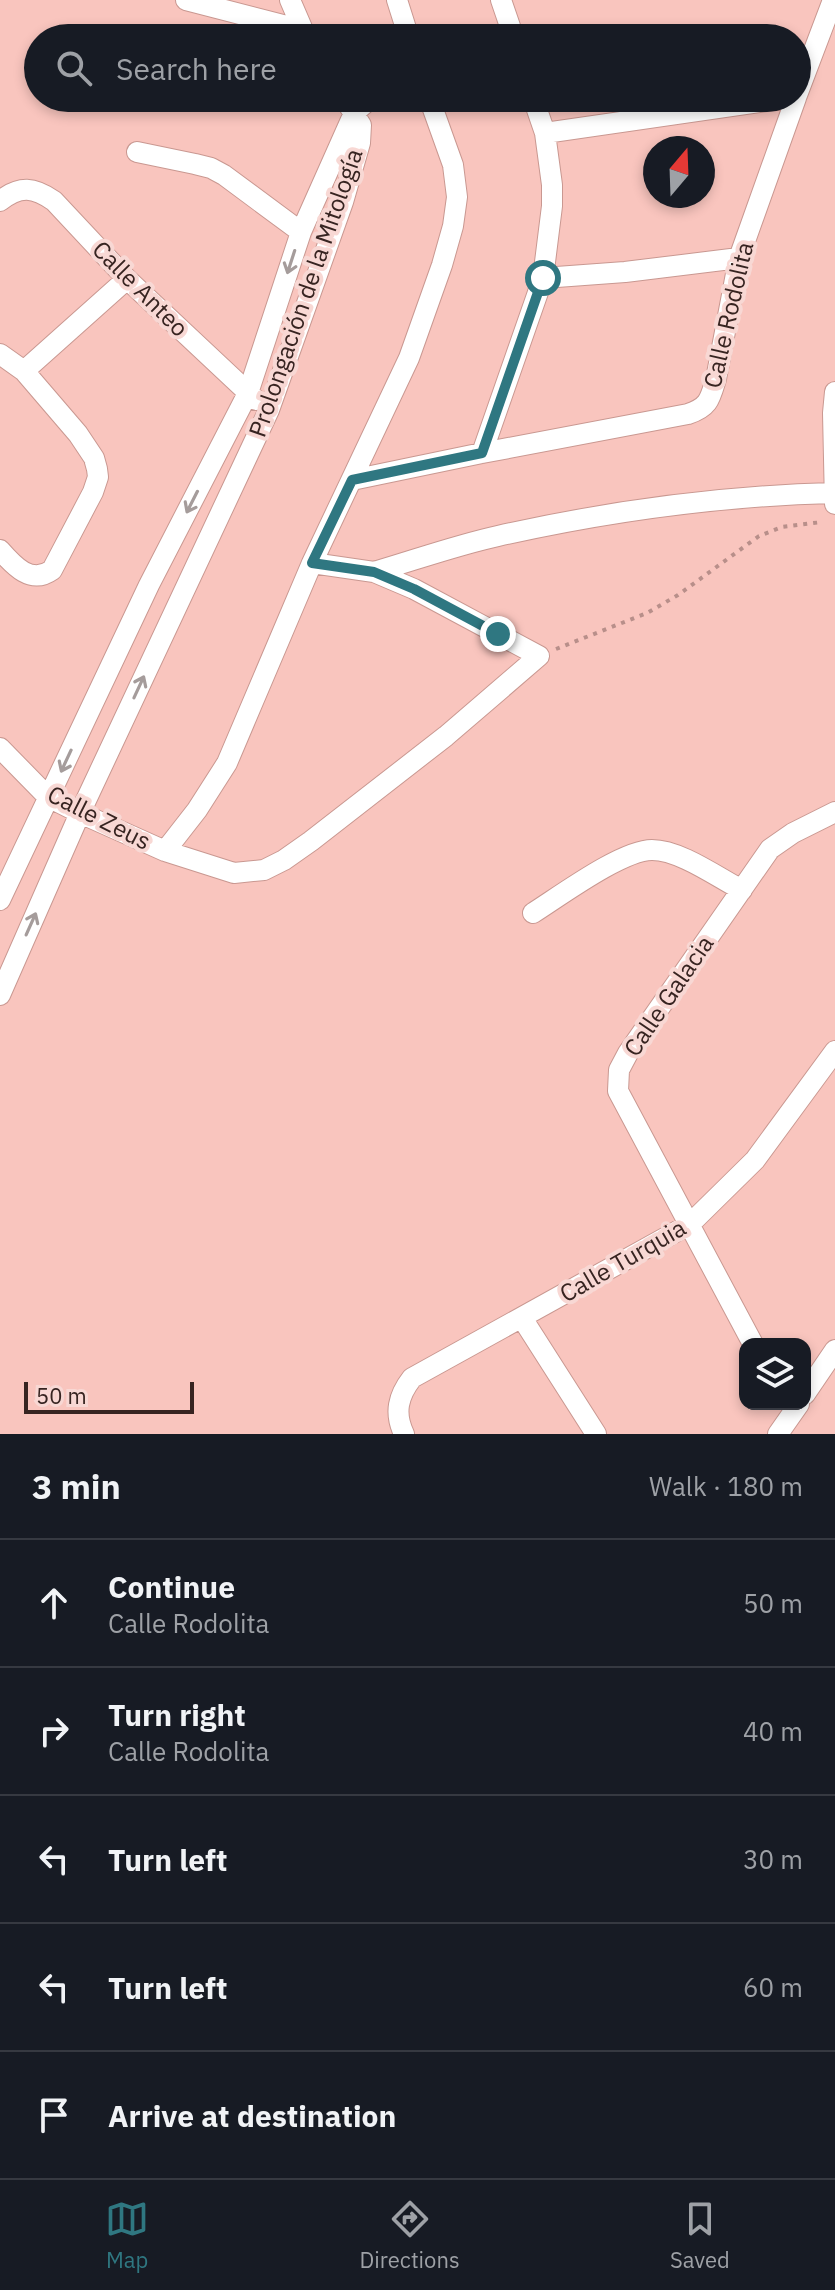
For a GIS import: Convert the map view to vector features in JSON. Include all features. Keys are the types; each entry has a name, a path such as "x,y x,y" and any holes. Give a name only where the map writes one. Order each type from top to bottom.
{"street":[{"path":"186,0 269,24"},
{"path":"290,0 300,24"},
{"path":"397,0 405,24"},
{"path":"501,0 509,24"},
{"name":"Calle Rodolita","path":"811,58 833,0"},
{"name":"Prolongación de la Mitología","path":"0,900 149,585 248,393 301,232 347,112"},
{"name":"Prolongación de la Mitología","path":"0,995 80,813 269,410 352,176 361,125 353,112"},
{"path":"165,851 197,810 227,763 312,563 409,358 442,265 457,197 453,165 434,112"},
{"path":"482,453 543,278 552,196 545,133 538,112"},
{"path":"545,133 690,112"},
{"name":"Calle Rodolita","path":"352,480 702,409 711,398 716,379 739,258 791,112"},
{"path":"137,152 211,168 301,232"},
{"name":"Calle Anteo","path":"2,199 19,190 32,190 42,192 54,201 127,279 269,410"},
{"path":"543,278 739,258"},
{"path":"24,371 127,279"},
{"path":"0,354 24,371 78,434 94,458 98,477 52,570 45,575 29,575 16,567 0,550"},
{"path":"374,572 496,536 622,511 783,494 834,499 835,392"},
{"path":"312,563 374,572 414,589 539,656"},
{"name":"Calle Zeus","path":"0,748 48,797 80,813 165,851 234,873 264,870 284,860 446,736 539,656"},
{"name":"Calle Galacia","path":"750,1338 618,1091 619,1070 770,849 793,833 833,820"},
{"path":"533,913 610,865 636,853 652,850 679,856 742,890"},
{"name":"Calle Turquia","path":"404,1434 397,1411 402,1391 412,1378 690,1224 755,1160 835,1051"},
{"path":"522,1318 596,1434"},
{"path":"811,1385 835,1350"},
{"path":"778,1434 790,1410"}],"path":[{"path":"539,656 647,613 678,595 759,536 782,527 835,521"}],"route":[{"path":"498,634 414,589 374,572 312,563 352,480 482,453 543,278"}]}
